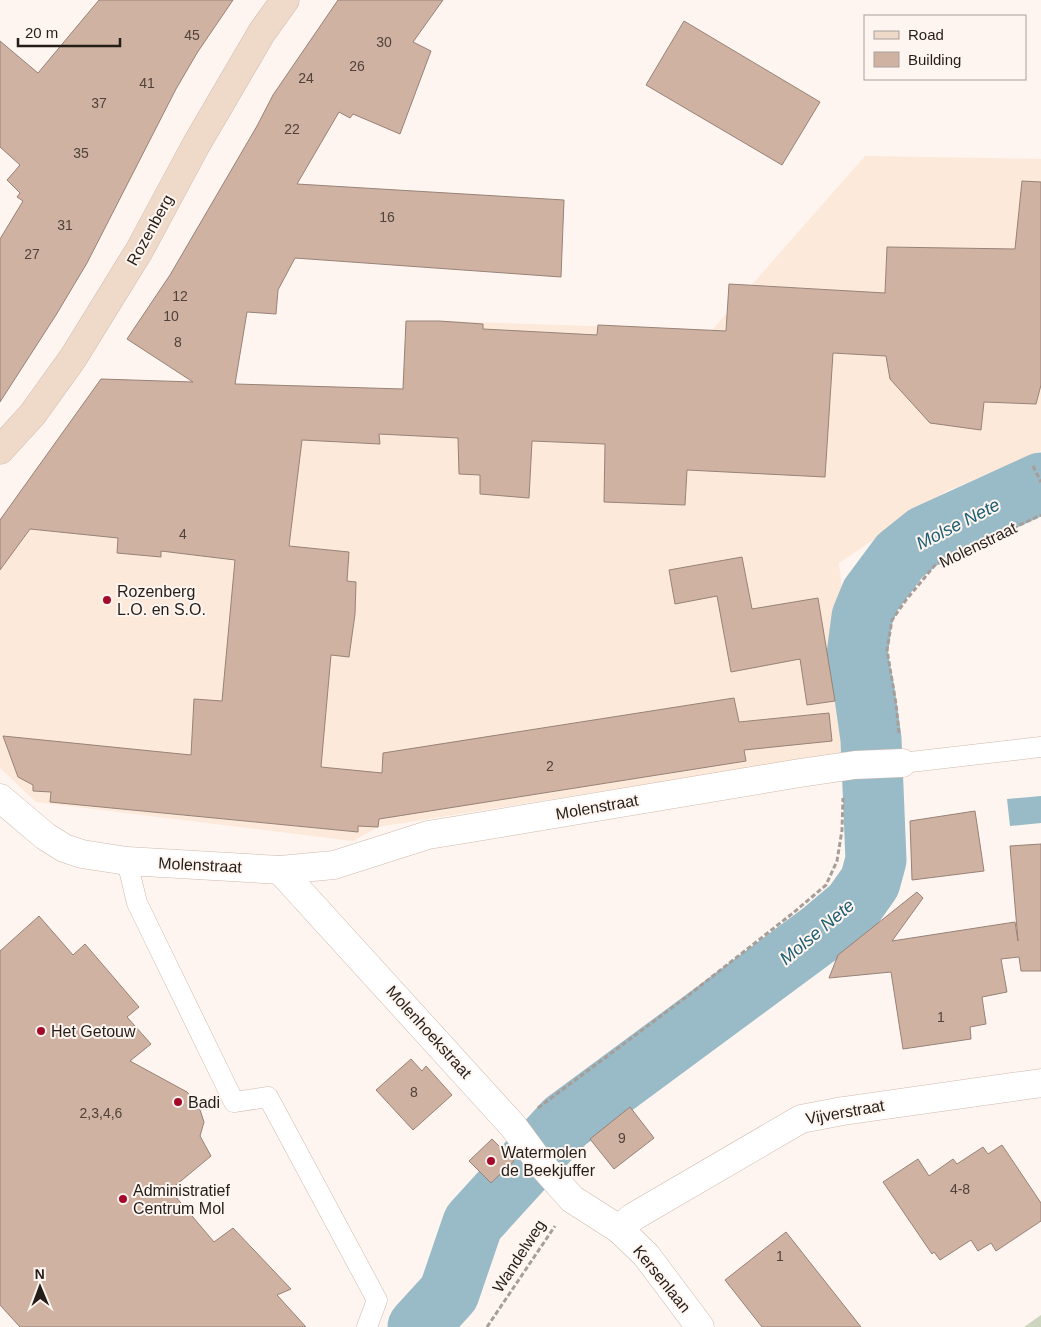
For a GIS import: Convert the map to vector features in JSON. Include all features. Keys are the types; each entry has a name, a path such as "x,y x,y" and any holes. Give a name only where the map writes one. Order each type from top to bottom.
{"main road":[{"name":"Rozenberg","path":"0,450 32,415 73,358 139,251 196,145 262,32 285,0"}],"street":[{"name":"Molenstraat","path":"2,809 64,848 82,854 127,860 280,870 334,865 428,835 850,766 895,763"},
{"name":"Molenhoekstraat","path":"280,870 513,1126 541,1164 572,1199"},
{"name":"Vijverstraat","path":"619,1229 633,1216 801,1119 842,1111 1041,1083"},
{"name":"Kersenlaan","path":"572,1199 619,1229 646,1255 700,1327"}],"lane":[{"path":"895,763 1041,747"},
{"path":"127,860 137,903 234,1102 268,1097 376,1300 367,1327"}],"path":[{"path":"1034,466 1041,482"},
{"name":"Molenstraat","path":"895,763 896,704 887,650 892,620 935,565 1041,515"},
{"path":"513,1126 685,998 793,913 826,884 838,861 850,766"},
{"name":"Wandelweg","path":"487,1327 572,1199"}],"shaded area":[{"path":"865,156 1041,159 1041,451 945,492 839,563 860,750 378,827 353,841 36,802 0,768 0,520 101,379 402,389 406,321 418,321 415,389 439,321 712,330"}],"green space":[{"path":"1041,1315 1041,1327 1024,1327"}],"water":[{"path":"1041,796 1041,823 1010,826 1007,799"}],"building":[{"path":"99,0 233,0 197,53 176,89 87,263 0,402 0,239 23,201 17,197 20,193 7,180 20,165 0,147 0,41 38,73"},
{"path":"338,0 443,0 413,42 431,51 400,134 353,114 350,118 339,112 297,184 564,200 561,277 295,258 278,290 276,314 247,312 235,384 403,389 406,321 483,324 483,329 597,335 598,325 726,331 729,284 885,293 887,247 1015,249 1022,181 1041,182 1041,385 1036,404 984,402 981,430 930,423 890,379 886,356 833,353 825,477 687,470 685,505 604,502 605,444 532,441 529,498 480,494 480,475 459,474 458,438 379,434 380,444 302,440 289,546 349,552 347,581 356,582 355,614 349,657 331,655 321,767 382,773 383,753 734,698 739,722 829,713 832,741 744,750 746,761 379,819 378,827 358,826 358,832 50,802 51,792 33,791 33,785 18,777 3,736 191,755 194,699 222,701 235,560 161,551 161,557 117,553 118,538 30,529 0,570 0,520 101,379 193,382 127,339 170,275 257,126 273,95"},
{"path":"684,21 820,102 782,165 646,85"},
{"path":"742,557 752,609 818,598 835,701 807,705 800,659 731,672 717,596 675,604 669,570"},
{"path":"975,811 984,871 912,880 910,821"},
{"path":"1041,844 1041,971 1021,971 1019,957 1001,959 1007,992 982,997 986,1024 970,1027 971,1039 903,1049 891,972 829,978 838,955 917,892 923,898 892,941 1015,922 1018,941 1010,846"},
{"path":"39,916 73,955 85,944 139,1007 127,1017 151,1044 130,1061 187,1092 198,1104 204,1122 200,1136 211,1156 170,1190 214,1242 233,1228 291,1289 277,1295 306,1327 20,1327 0,1305 0,951"},
{"path":"411,1059 422,1071 426,1066 452,1095 413,1130 376,1090"},
{"path":"630,1107 654,1138 614,1169 590,1139"},
{"name":"Watermolen de Beekjuffer","path":"492,1139 514,1161 491,1183 469,1161"},
{"path":"1002,1145 1041,1203 1041,1221 996,1251 991,1243 978,1251 971,1240 940,1260 934,1252 932,1254 883,1182 918,1159 929,1176 953,1159 957,1164 983,1147 988,1154"},
{"path":"786,1232 861,1327 762,1327 725,1280"}],"waterway":[{"name":"Molse Nete","path":"418,1327 449,1293 473,1223 565,1122 821,933 853,906 870,882 876,860 871,739 857,655 862,617 871,595 900,556 925,536 1041,483"}],"place":[{"name":"Rozenberg L.O. en S.O.","path":"107,600"},
{"name":"Het Getouw","path":"41,1031"},
{"name":"Badi","path":"178,1102"},
{"name":"Watermolen de Beekjuffer","path":"491,1161"},
{"name":"Administratief Centrum Mol","path":"123,1199"}]}
